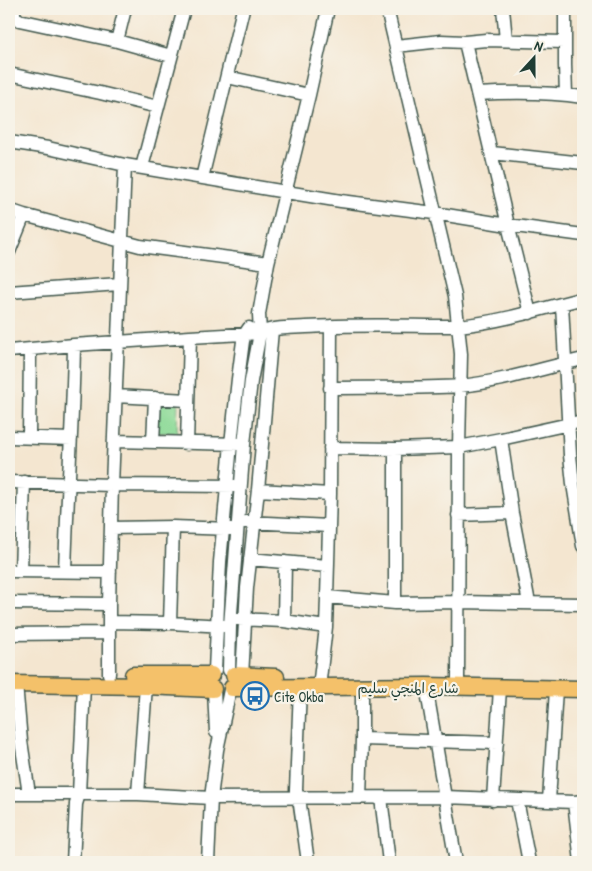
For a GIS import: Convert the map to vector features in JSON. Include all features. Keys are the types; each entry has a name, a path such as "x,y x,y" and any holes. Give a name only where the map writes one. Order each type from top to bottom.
{"main road":[{"name":"شارع المنجي سليم","path":"11,681 110,674 225,680 300,688 426,686 583,689"},
{"name":"شارع المنجي سليم","path":"11,681 146,686 225,680 583,681"}],"street":[{"path":"14,9 14,16 19,20 118,41 172,56"},
{"path":"118,41 125,9"},
{"path":"142,167 184,9"},
{"path":"202,178 243,9"},
{"path":"226,623 220,562 238,379 245,334 259,314 268,263 328,9"},
{"path":"387,9 455,296 461,354 458,515 458,680"},
{"path":"503,9 506,40"},
{"path":"565,9 566,94"},
{"path":"396,46 441,41 506,40 564,42"},
{"path":"466,42 530,313"},
{"path":"9,74 158,107"},
{"path":"227,77 309,95"},
{"path":"478,94 517,92 566,94 583,97"},
{"path":"9,142 48,148 125,165 286,192 583,235"},
{"path":"492,153 583,163"},
{"path":"110,674 109,604 112,485 125,165"},
{"path":"9,210 122,242 164,250 268,263"},
{"path":"9,252 24,215"},
{"path":"9,292 119,284"},
{"path":"9,351 331,326 458,326 492,322 583,298"},
{"path":"562,304 568,424 578,483 583,546"},
{"path":"225,680 244,619 258,490 266,331 259,314"},
{"path":"320,679 326,627 327,597 331,326"},
{"path":"208,862 216,750 225,680 226,623 239,525 244,444 251,381 266,331"},
{"path":"187,444 190,336"},
{"path":"65,572 74,345"},
{"path":"29,437 30,350"},
{"path":"330,388 461,386 488,382 583,359"},
{"path":"116,396 188,400"},
{"path":"153,442 155,398"},
{"path":"330,448 459,447 583,421"},
{"path":"9,437 71,439"},
{"path":"502,439 512,513 529,603"},
{"path":"114,441 244,444"},
{"path":"394,449 395,603"},
{"path":"9,482 241,486"},
{"path":"24,482 15,571 110,572"},
{"path":"258,490 330,494"},
{"path":"458,515 512,513"},
{"path":"111,528 223,528 254,523 329,526"},
{"path":"170,623 173,527"},
{"path":"250,559 327,566"},
{"path":"284,621 285,562"},
{"path":"327,597 395,603 583,604"},
{"path":"9,603 109,604"},
{"path":"9,634 170,623 226,623 244,619 284,621 326,627"},
{"path":"11,681 15,741 29,794"},
{"path":"73,862 76,804 79,794 84,685"},
{"path":"138,794 146,686"},
{"path":"360,797 362,686"},
{"path":"426,686 456,862"},
{"path":"300,688 296,790 308,862"},
{"path":"493,800 500,688"},
{"path":"549,800 556,689"},
{"path":"362,740 497,743"},
{"path":"9,794 138,794 212,798 445,797 493,800 578,801 581,862"},
{"path":"381,798 389,862"},
{"path":"518,800 529,862"}],"green space":[{"path":"158,401 178,402 177,433 157,433"}],"place":[{"name":"Cite Okba","path":"255,696"}]}
